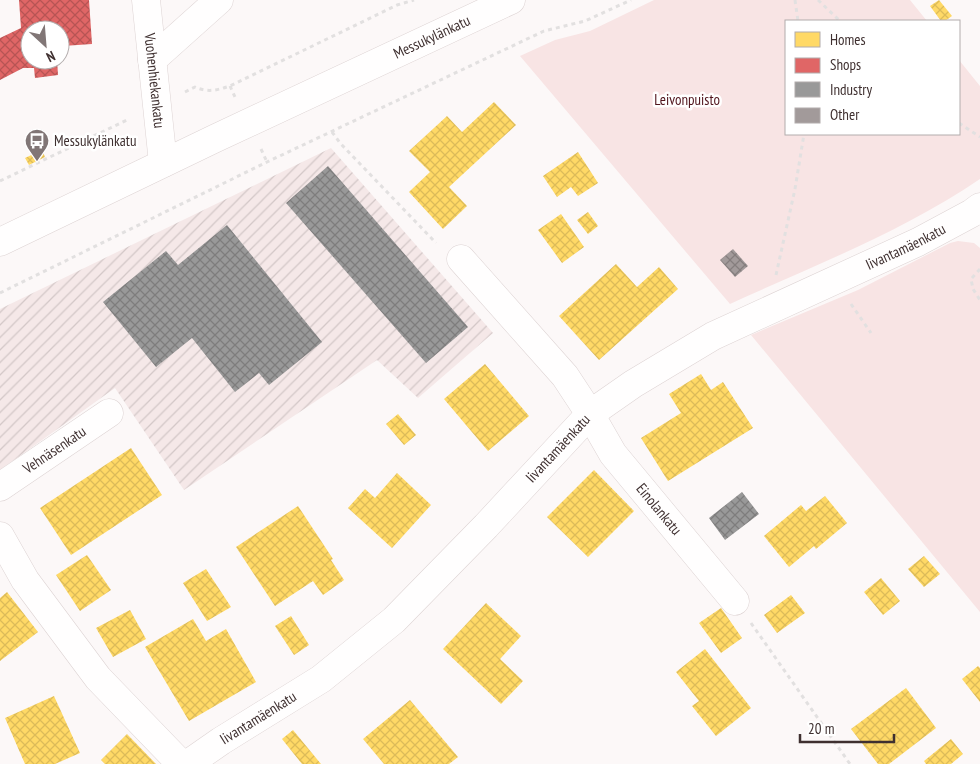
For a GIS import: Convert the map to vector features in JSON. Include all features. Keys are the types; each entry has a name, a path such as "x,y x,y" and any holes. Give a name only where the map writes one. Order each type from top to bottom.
{"street":[{"name":"Vuohenhiekankatu","path":"146,0 163,163"},
{"path":"152,60 219,0"},
{"name":"Messukylänkatu","path":"0,242 163,163 511,0"},
{"name":"Iivantamäenkatu","path":"188,764 221,741 321,679 394,620 486,526 590,414 633,384 713,336 977,214"},
{"name":"Einolankatu","path":"461,260 565,376 613,454 735,600"},
{"name":"Vehnäsenkatu","path":"0,487 109,413"},
{"path":"0,536 24,580 98,678 181,764"}],"path":[{"path":"0,181 196,87 205,92 230,86 397,5 414,0"},
{"path":"0,293 267,162 544,31 585,21 631,0"},
{"path":"795,0 798,20"},
{"path":"818,0 839,20"},
{"path":"960,124 980,137"},
{"path":"332,132 340,143 430,238 452,256 461,260"},
{"path":"769,310 795,189 804,135"},
{"path":"980,269 971,279 973,288 980,300"},
{"path":"735,600 850,764"}],"shaded area":[{"path":"331,148 493,333 418,398 377,360 184,490 115,388 0,470 0,309"}],"green space":[{"name":"Leivonpuisto","path":"654,0 910,0 926,20 785,20 785,135 960,135 960,61 980,86 980,179 951,198 889,231 730,304 520,56 555,40 590,31"},
{"path":"958,241 974,243 980,248 980,612 751,335 858,290 950,243"}],"building: Homes":[{"path":"939,0 952,16 946,20 940,20 930,6"},
{"path":"494,102 516,125 449,187 467,206 443,229 409,192 430,172 409,151 447,116 462,132"},
{"path":"42,150 45,157 29,165 25,158"},
{"path":"578,152 598,183 578,196 571,187 557,197 543,176"},
{"path":"588,212 598,226 588,234 577,220"},
{"path":"561,214 584,247 562,263 538,230"},
{"path":"616,264 637,287 659,267 678,289 599,360 559,316"},
{"path":"485,364 529,416 488,451 444,399"},
{"path":"701,374 711,390 723,382 753,428 668,481 641,438 681,413 669,394"},
{"path":"398,414 416,435 404,445 386,424"},
{"path":"131,448 162,495 71,555 40,508"},
{"path":"594,470 634,511 588,557 547,517"},
{"path":"397,473 431,505 392,548 348,508 365,489 375,498"},
{"path":"825,496 847,523 816,549 814,546 789,567 764,536 801,505 806,511"},
{"path":"298,506 333,559 331,560 344,580 323,595 313,581 275,606 236,547"},
{"path":"87,555 111,590 80,611 56,575"},
{"path":"924,556 940,574 924,587 908,569"},
{"path":"206,569 231,607 207,621 183,583"},
{"path":"881,578 900,601 883,615 864,592"},
{"path":"7,592 38,632 0,661 0,598"},
{"path":"791,595 805,613 777,633 764,615"},
{"path":"486,603 521,636 500,659 523,681 501,704 443,649"},
{"path":"721,608 742,638 721,653 699,623"},
{"path":"130,610 146,639 113,657 96,628"},
{"path":"291,616 309,645 294,655 275,626"},
{"path":"193,619 206,641 226,629 256,682 189,721 145,647"},
{"path":"705,649 751,708 716,736 692,706 699,701 676,672"},
{"path":"978,666 980,668 980,702 962,679"},
{"path":"906,688 936,728 889,764 878,764 851,729"},
{"path":"54,696 80,753 55,764 25,764 5,718"},
{"path":"410,700 458,757 449,764 384,764 363,739"},
{"path":"293,730 321,764 302,764 282,739"},
{"path":"127,734 156,764 105,764 101,760"},
{"path":"951,739 963,754 951,764 926,764 924,761"}],"building: Shops":[{"path":"19,0 89,0 92,44 70,46 70,20 20,20"},
{"path":"20,28 20,70 0,80 0,38"},
{"path":"34,70 58,70 58,75 35,78"}],"building: Industry":[{"path":"328,166 468,327 426,363 286,203"},
{"path":"227,225 322,342 269,385 259,373 235,392 192,338 156,367 103,302 166,251 178,265"},
{"path":"742,492 759,514 725,540 709,518"}],"building: Other":[{"path":"733,249 748,266 735,277 720,260"}],"place":[{"name":"Messukylänkatu","path":"37,162"}]}
